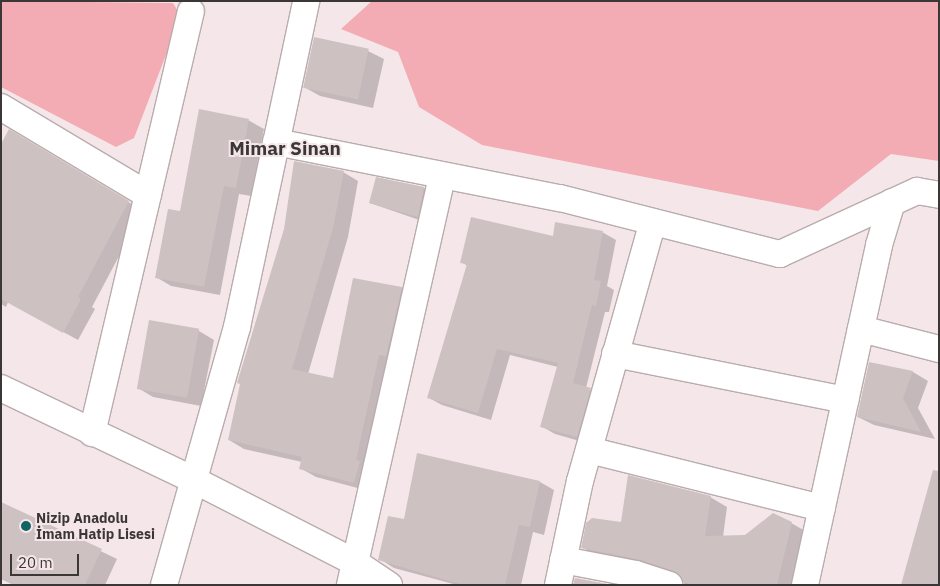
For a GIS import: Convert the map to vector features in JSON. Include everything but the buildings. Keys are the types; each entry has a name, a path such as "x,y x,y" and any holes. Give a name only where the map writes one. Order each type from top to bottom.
{"street":[{"path":"164,585 238,327 306,1"},
{"path":"92,433 191,11"},
{"path":"1,107 148,195"},
{"path":"276,142 560,198 780,254 917,191 939,195"},
{"path":"353,574 442,176"},
{"path":"805,585 861,329 892,202"},
{"path":"558,585 588,450 653,222"},
{"path":"861,329 939,349"},
{"path":"614,354 845,400"},
{"path":"1,388 194,480 353,574 389,585"},
{"path":"588,450 822,508"},
{"path":"563,560 636,574 669,585"}],"shaded area":[{"path":"1,1 173,3 181,16 134,138 116,147 1,87"},
{"path":"372,1 939,1 939,161 891,154 818,211 482,145 419,107 398,52 341,29"}],"place":[{"name":"Nizip Anadolu İmam Hatip Lisesi","path":"26,526"}],"district":[{"name":"Mimar Sinan","path":"285,149"}]}
